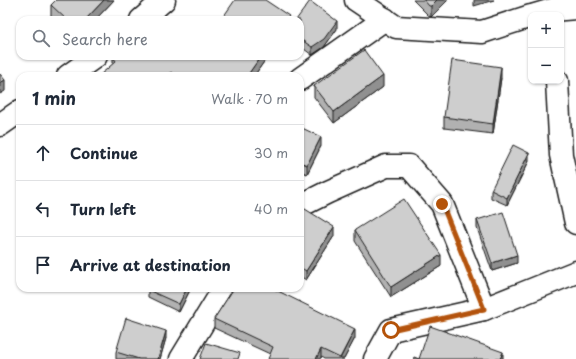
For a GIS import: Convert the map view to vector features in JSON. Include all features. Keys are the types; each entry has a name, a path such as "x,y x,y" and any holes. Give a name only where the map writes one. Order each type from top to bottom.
{"street":[{"path":"146,16 164,0"},
{"path":"356,0 396,27 482,32 528,17"},
{"path":"547,10 576,8"},
{"path":"304,76 385,20"},
{"path":"74,72 90,60"},
{"path":"556,84 562,155 576,223"},
{"path":"0,125 16,114"},
{"path":"304,204 386,166 409,166 442,204 484,309"},
{"path":"375,359 391,330 484,309 576,272"},
{"path":"181,359 222,292"}],"building":[{"path":"56,0 104,0 89,16 63,16 51,5"},
{"path":"235,0 265,0 289,16 224,16"},
{"path":"424,0 437,0 429,6"},
{"path":"310,1 337,21 324,39 312,47 304,42 304,16 299,16"},
{"path":"364,50 383,76 334,112 314,86"},
{"path":"115,60 258,60 250,72 104,72 116,61"},
{"path":"452,60 501,67 493,124 444,117"},
{"path":"0,74 5,80 0,83"},
{"path":"304,129 321,137 307,165 304,164"},
{"path":"513,145 529,153 507,198 491,190"},
{"path":"404,199 441,255 391,287 355,230"},
{"path":"304,209 334,227 306,271 304,270"},
{"path":"503,212 517,255 492,263 477,220"},
{"path":"152,292 185,292 179,304"},
{"path":"231,292 280,292 355,329 340,358 321,349 316,359 268,359 273,347 214,319"},
{"path":"126,318 166,331 158,359 139,359 116,352"},
{"path":"430,326 503,352 500,359 419,359"},
{"path":"206,343 240,353 238,359 200,359"}],"route":[{"path":"391,330 484,309 442,204"}]}
